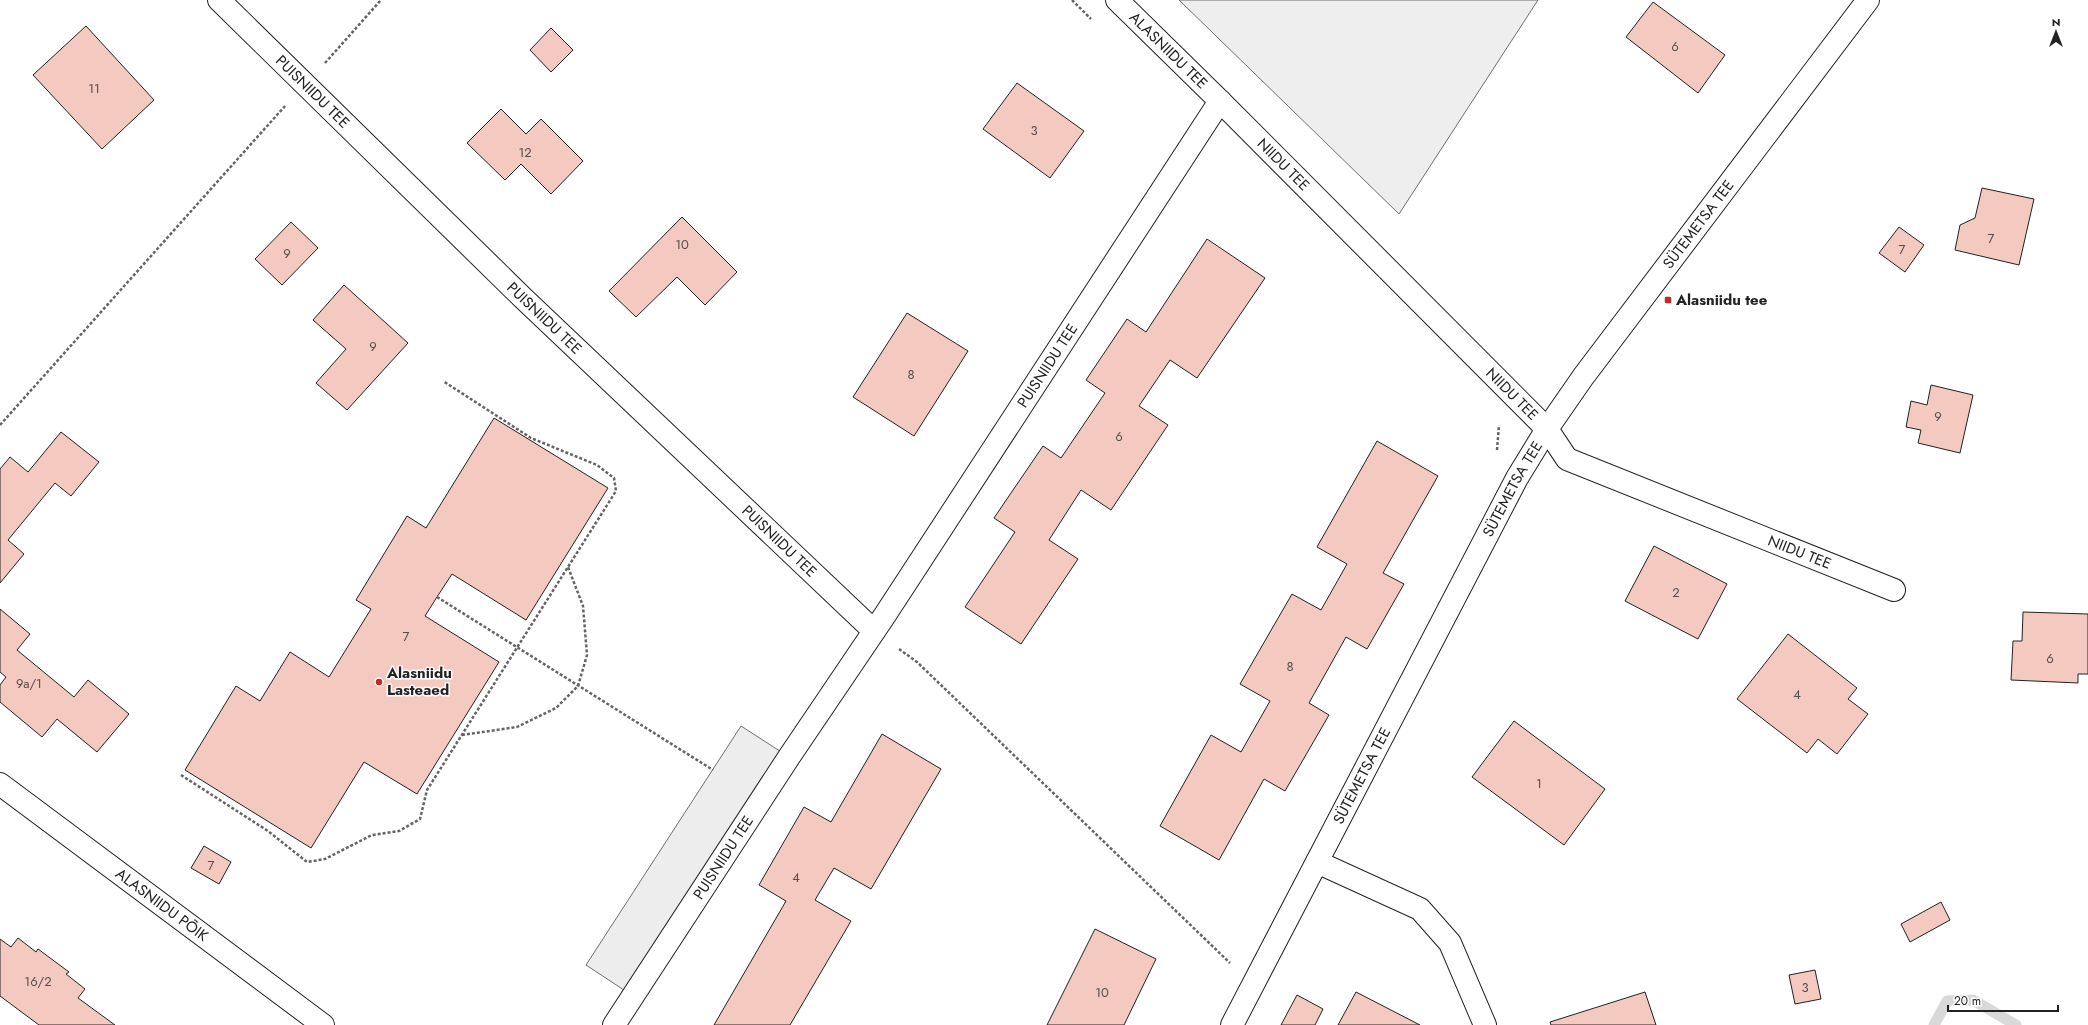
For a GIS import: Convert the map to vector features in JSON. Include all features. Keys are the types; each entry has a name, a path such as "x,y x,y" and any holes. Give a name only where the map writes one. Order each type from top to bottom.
{"street":[{"name":"PUISNIIDU TEE","path":"219,0 523,298 874,631"},
{"name":"ALASNIIDU TEE","path":"1117,0 1220,101"},
{"name":"SÜTEMETSA TEE","path":"1232,1025 1517,478 1547,428 1592,365 1868,0"},
{"name":"PUISNIIDU TEE","path":"614,1025 789,757 874,631 1220,101"},
{"name":"NIIDU TEE","path":"1220,101 1547,428 1567,459 1894,590"},
{"name":"ALASNIIDU PÕIK","path":"0,784 323,1025"},
{"path":"1318,862 1420,909 1450,943 1485,1025"}],"path":[{"path":"0,425 381,0"},
{"path":"1072,0 1095,22"},
{"path":"181,775 268,830 307,862 325,859 372,835 399,830 420,819 427,790 616,491 614,478 597,465 531,438 443,381"},
{"path":"1496,455 1500,419"},
{"path":"462,735 517,727 556,708 578,686 587,655 583,606 568,567"},
{"path":"437,598 713,770"},
{"path":"874,631 917,662 1231,964 1235,957"}],"shaded area":[{"path":"1179,0 1538,0 1399,214"},
{"path":"741,726 789,757 633,996 586,965"}],"building":[{"path":"1653,2 1725,55 1698,93 1626,37"},
{"path":"86,26 154,100 102,149 33,75"},
{"path":"551,28 573,50 551,72 530,50"},
{"path":"1017,83 1084,131 1050,178 983,129"},
{"path":"501,109 526,134 541,119 583,161 551,194 521,164 505,180 467,143"},
{"path":"1982,188 2034,199 2019,265 1955,250 1960,225 1975,218"},
{"path":"682,217 737,272 705,305 677,277 636,317 609,291"},
{"path":"291,222 318,248 282,285 255,259"},
{"path":"1899,227 1924,245 1905,272 1879,253"},
{"path":"1207,239 1265,278 1197,378 1170,360 1139,406 1168,425 1111,510 1081,490 1049,540 1078,559 1021,644 965,607 1015,532 994,518 1043,446 1061,458 1105,393 1086,380 1127,319 1146,332"},
{"path":"344,285 408,343 347,410 316,383 346,349 313,320"},
{"path":"907,313 968,351 914,436 853,397"},
{"path":"1931,385 1973,395 1960,453 1918,443 1921,430 1906,427 1911,401 1927,405"},
{"name":"Alasniidu Lasteaed","path":"494,418 608,488 526,620 452,574 425,616 499,662 417,794 364,762 311,848 185,770 236,686 260,701 290,652 329,677 371,609 356,600 407,516 426,528"},
{"path":"61,432 99,462 71,496 55,483 8,540 24,554 0,583 0,469 10,457 28,472"},
{"path":"1377,441 1438,476 1383,573 1404,584 1367,649 1346,637 1309,703 1329,715 1285,791 1264,779 1219,860 1160,826 1211,735 1241,752 1270,701 1240,684 1292,594 1321,610 1347,564 1317,547"},
{"path":"1654,546 1727,584 1698,639 1625,601"},
{"path":"0,609 30,634 17,650 74,697 88,680 129,714 97,752 57,719 42,737 0,702 0,685 6,677 0,672"},
{"path":"2023,612 2088,614 2088,674 2078,674 2078,683 2011,680 2013,641 2022,641"},
{"path":"1788,634 1857,688 1848,699 1868,714 1837,754 1818,739 1807,753 1737,699"},
{"path":"1514,721 1605,789 1564,845 1472,777"},
{"path":"882,734 941,769 871,889 834,868 815,900 851,921 790,1025 714,1025 786,901 759,885 804,807 831,822"},
{"path":"204,846 231,862 219,884 191,868"},
{"path":"1941,902 1950,920 1910,942 1901,924"},
{"path":"1095,929 1156,959 1124,1025 1047,1025"},
{"path":"18,938 36,952 38,949 69,972 66,974 85,989 78,998 115,1025 39,1025 0,996 0,939 11,947"},
{"path":"1815,970 1821,999 1795,1004 1789,975"},
{"path":"1356,992 1420,1025 1338,1025"},
{"path":"1645,992 1656,1025 1551,1025 1550,1022"},
{"path":"1297,995 1323,1009 1315,1025 1281,1025"}],"waterway":[{"path":"1934,1025 1947,1001 1973,1000 2016,1025"}],"place":[{"name":"Alasniidu tee","path":"1668,300"},
{"name":"Alasniidu Lasteaed","path":"379,682"}]}
